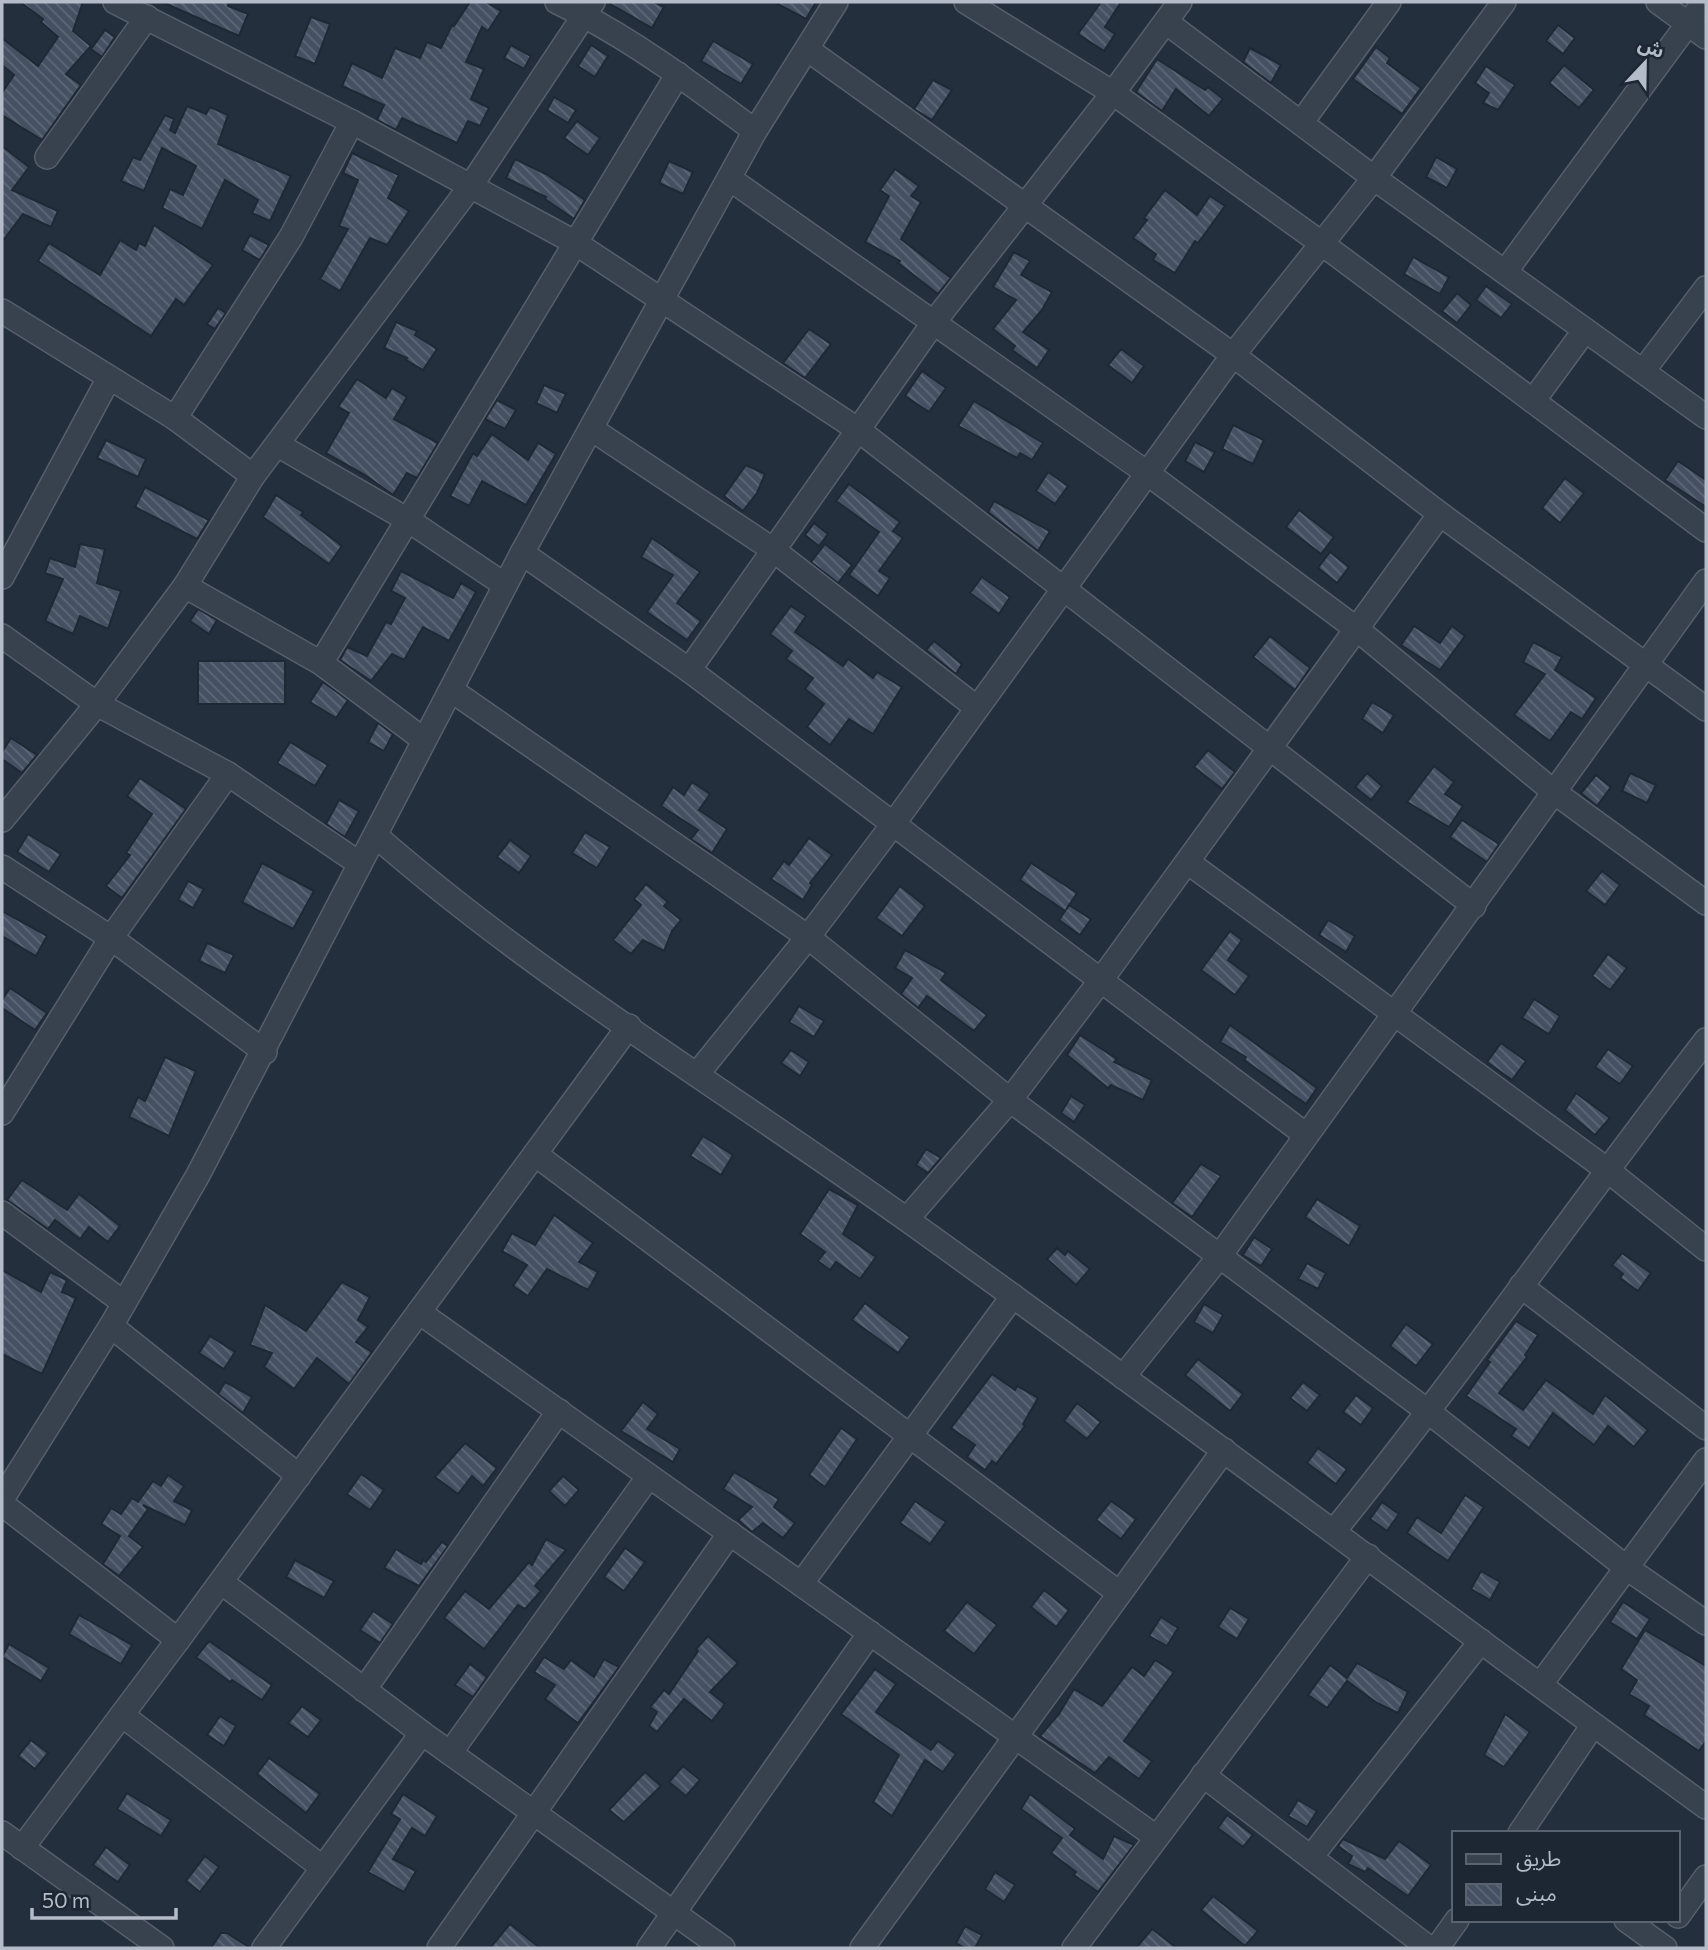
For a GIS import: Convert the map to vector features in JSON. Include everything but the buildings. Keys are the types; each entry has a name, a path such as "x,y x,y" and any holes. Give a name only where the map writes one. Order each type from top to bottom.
{"street":[{"path":"114,2 352,122 574,242 858,429 1474,906"},
{"path":"557,2 589,8 755,131"},
{"path":"178,1640 2,1502 111,1326 265,1052 522,553 593,430 755,131 836,2"},
{"path":"966,2 1113,93 1321,243 1706,530"},
{"path":"689,670 934,322 1181,2"},
{"path":"1301,123 1389,2"},
{"path":"698,1073 808,937 894,824 1233,355 1374,178 1504,2"},
{"path":"1658,2 1697,30"},
{"path":"1505,272 1697,30 1704,2"},
{"path":"2,820 96,704 185,586 253,477 470,187 589,8"},
{"path":"47,157 147,17"},
{"path":"1166,22 1374,178 1706,417"},
{"path":"807,49 1233,355 1440,514 1706,709"},
{"path":"321,663 678,74"},
{"path":"174,418 291,237 352,122"},
{"path":"730,179 1147,473 1358,630 1554,792 1706,903"},
{"path":"1643,371 1706,288"},
{"path":"2,311 174,418 253,477"},
{"path":"1533,401 1585,330"},
{"path":"2,578 109,378"},
{"path":"593,430 772,549 977,708"},
{"path":"278,445 408,520 505,585"},
{"path":"906,1219 1010,1100 1101,980 1189,863 1440,514"},
{"path":"522,553 689,670 1306,1135"},
{"path":"1124,1377 1219,1257 1706,581"},
{"path":"185,586 321,663 424,740"},
{"path":"2,636 96,704 228,774 360,864"},
{"path":"451,690 808,937 1010,1100 1430,1413 1627,1568 1706,1623"},
{"path":"2,1113 111,938 228,774"},
{"path":"376,836 434,887 1013,1296 1706,1807"},
{"path":"1189,863 1606,1168 1706,1249"},
{"path":"2,867 111,938 265,1052"},
{"path":"22,1847 221,1582 629,1026"},
{"path":"1334,1531 1430,1413 1606,1168 1706,1041"},
{"path":"535,1154 1119,1593"},
{"path":"2,1213 124,1303"},
{"path":"1521,1286 1706,1428"},
{"path":"802,1584 1013,1296"},
{"path":"419,1312 1156,1837"},
{"path":"111,1326 299,1476"},
{"path":"365,1690 559,1411"},
{"path":"862,1948 1014,1735 1224,1450"},
{"path":"1540,1685 1706,1460"},
{"path":"450,1753 649,1476"},
{"path":"439,1948 730,1533"},
{"path":"1074,1948 1368,1556"},
{"path":"221,1582 422,1733 723,1948"},
{"path":"649,1948 870,1633"},
{"path":"1311,1857 1481,1641"},
{"path":"122,1714 323,1868"},
{"path":"1521,1831 1593,1725"},
{"path":"264,1948 422,1733"},
{"path":"1203,1775 1429,1948"},
{"path":"2,1833 162,1948"},
{"path":"1680,1914 1706,1877"},
{"path":"1437,1948 1456,1922"},
{"path":"1629,1922 1660,1947 1675,1922"}]}
